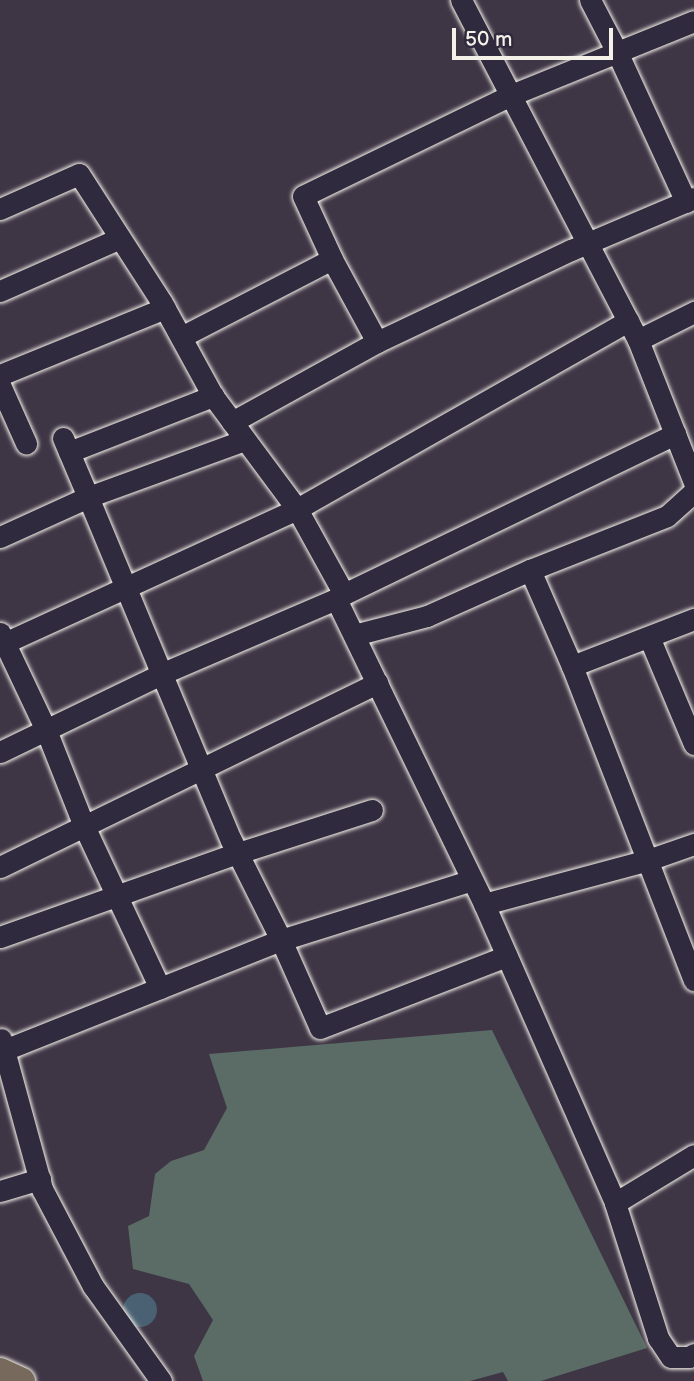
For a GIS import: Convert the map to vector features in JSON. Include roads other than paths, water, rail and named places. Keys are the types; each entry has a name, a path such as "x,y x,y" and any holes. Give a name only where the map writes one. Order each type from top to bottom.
{"main road":[{"path":"0,1371 22,1381"}],"street":[{"path":"461,0 633,330 694,482"},
{"path":"232,422 377,342 690,200 590,0"},
{"path":"377,342 332,260 303,196 511,95 694,21"},
{"path":"0,209 79,174 165,308 213,396 296,509 340,596 354,635 484,904 615,1203 658,1338 671,1357 692,1359"},
{"path":"0,291 120,238"},
{"path":"181,337 332,260"},
{"path":"0,375 165,308"},
{"path":"160,988 84,826 46,730 2,640 125,589 296,509 633,330 694,312"},
{"path":"0,385 26,443"},
{"path":"213,396 66,445 238,853 320,1028 507,956"},
{"path":"0,752 161,674 340,596 675,435"},
{"path":"0,537 88,497 245,440"},
{"path":"354,635 427,616 530,570 667,516 694,492"},
{"path":"530,570 572,666 694,980"},
{"path":"572,666 694,620"},
{"path":"649,637 694,744"},
{"path":"0,867 378,683"},
{"path":"0,937 238,853 372,810"},
{"path":"484,904 648,860 694,844"},
{"path":"161,1381 93,1286 40,1179 2,1043 160,988 281,940 472,880"},
{"path":"615,1203 694,1154"},
{"path":"0,1191 40,1179"}],"water":[{"path":"140,1293 152,1298 157,1310 152,1322 140,1327 128,1322 123,1310 128,1298"}]}
